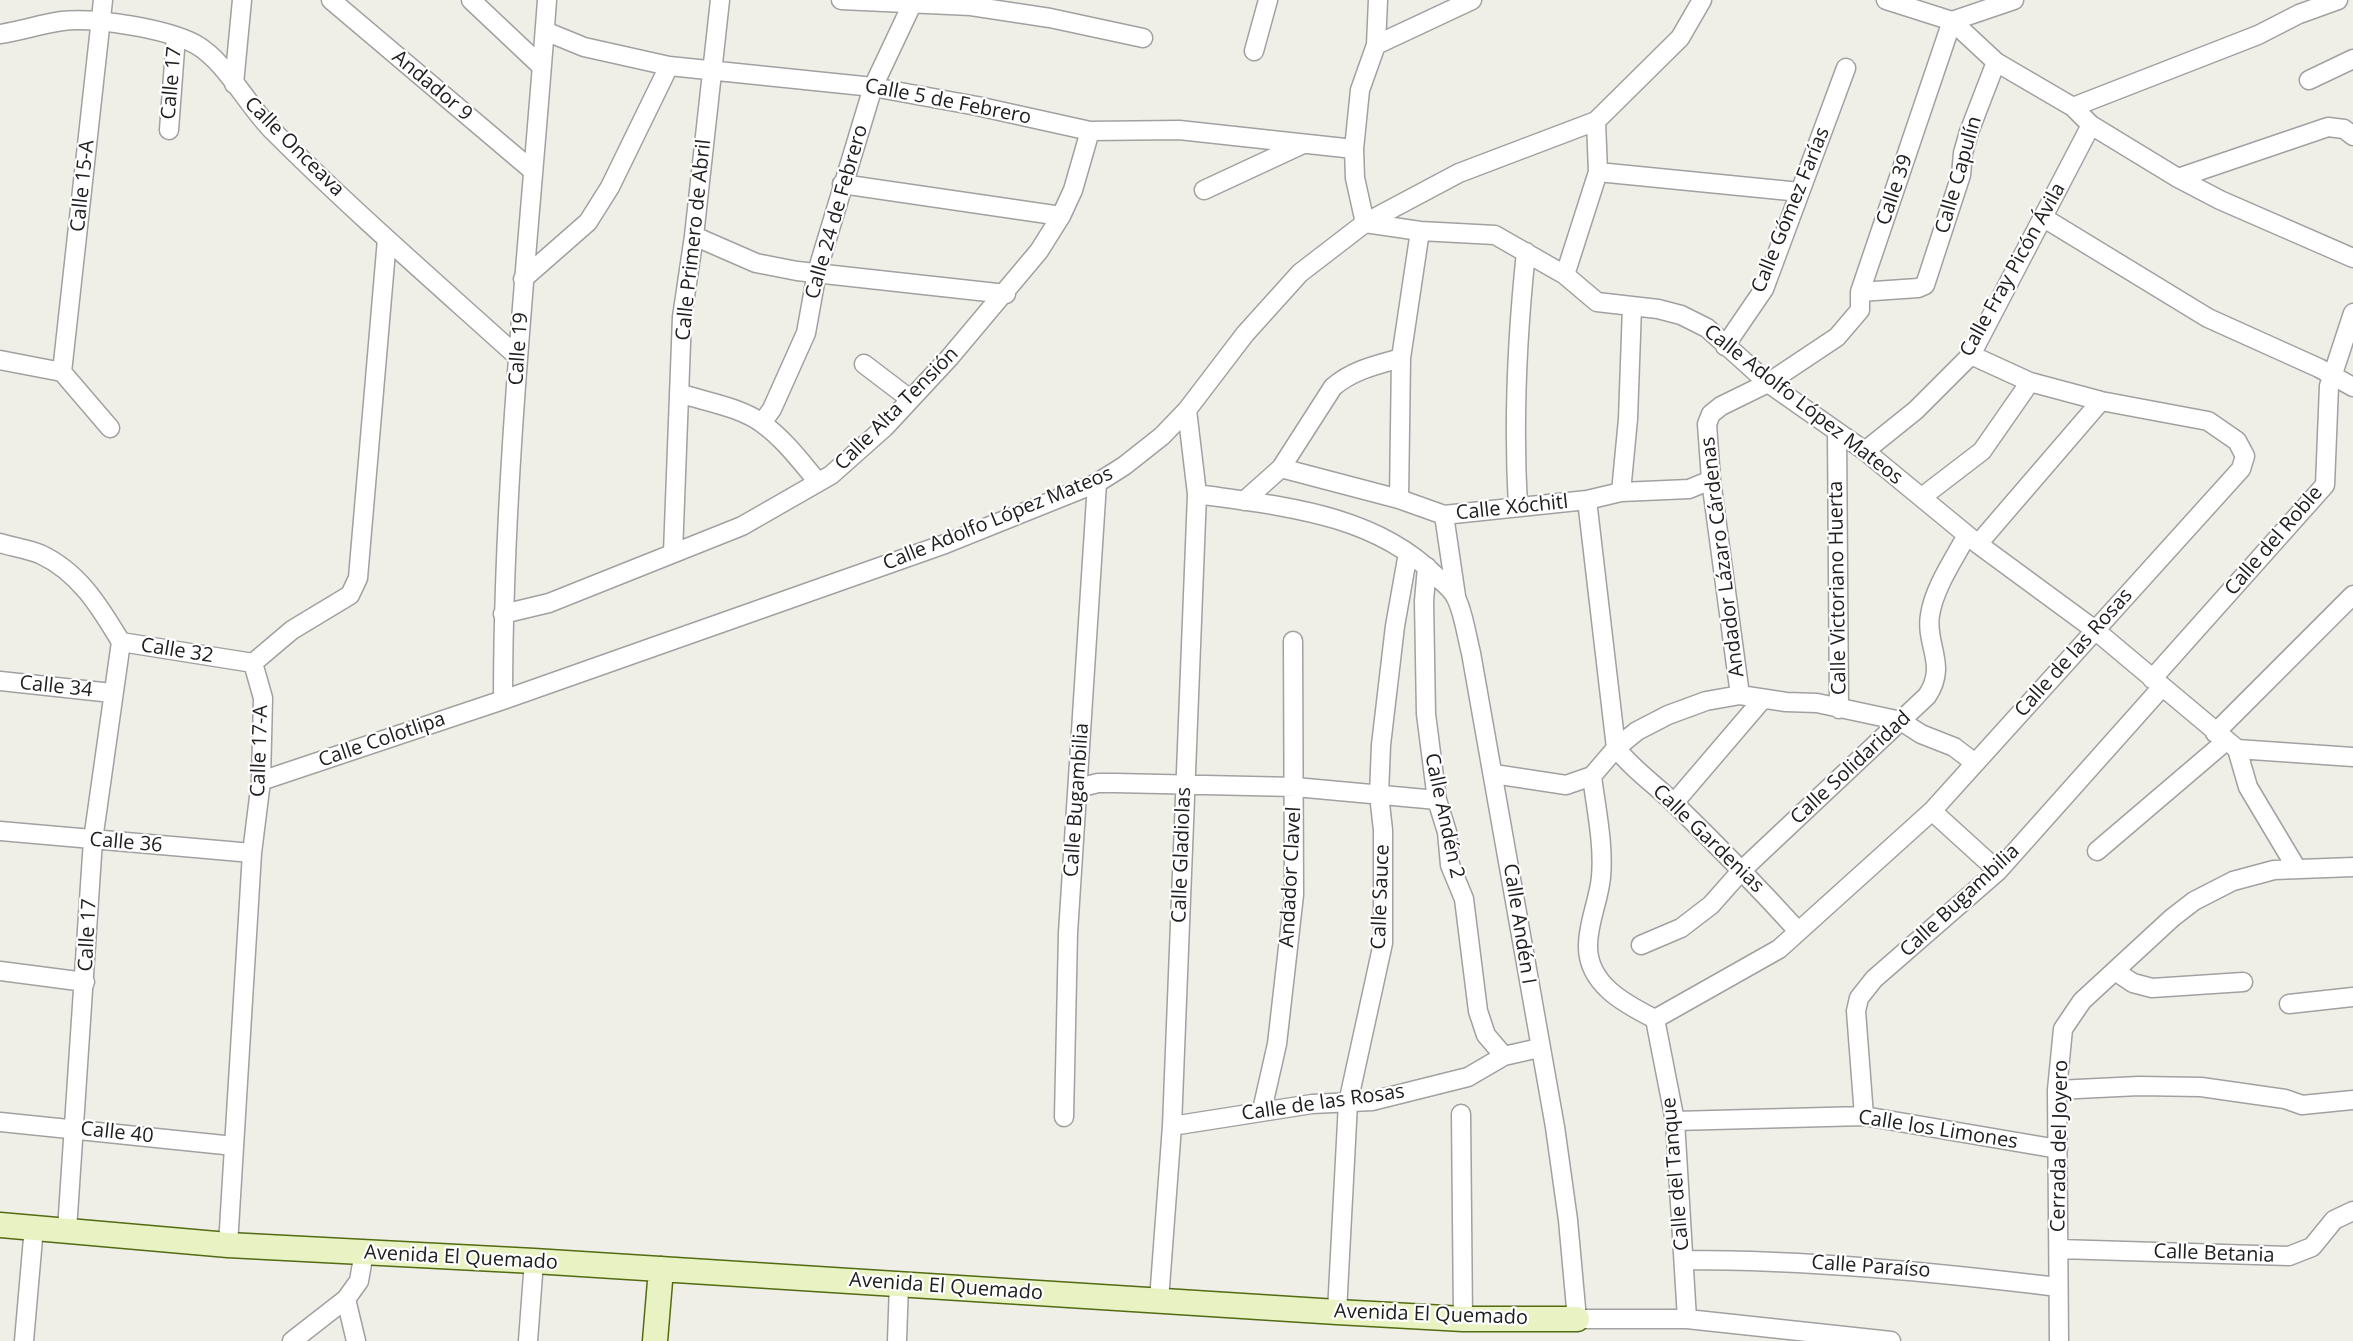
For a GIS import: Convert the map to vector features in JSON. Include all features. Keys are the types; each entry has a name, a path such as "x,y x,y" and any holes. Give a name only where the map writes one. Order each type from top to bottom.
{"main road":[{"name":"Avenida El Quemado","path":"0,1225 228,1245 534,1261 1336,1312 1463,1319 1577,1319"},
{"path":"655,1341 661,1269"}],"street":[{"name":"Calle 15-A","path":"62,372 103,0"},
{"path":"234,84 242,0"},
{"name":"Andador 9","path":"331,0 533,171"},
{"path":"471,0 542,68"},
{"name":"Calle 19","path":"503,700 503,614 523,279 548,0"},
{"name":"Calle Primero de Abril","path":"673,553 682,317 694,236 720,0"},
{"path":"841,0 852,3 913,1 970,6 1050,18 1143,38"},
{"path":"1254,51 1268,0"},
{"path":"1378,0 1376,45 1360,90 1354,149 1355,178 1365,223 1459,173 1596,121 1680,38 1702,0"},
{"path":"1376,45 1472,0"},
{"path":"1886,0 1952,21 1996,62 2073,107 2091,125 2178,178 2220,200 2353,258"},
{"path":"1952,21 2014,0"},
{"path":"2073,107 2258,35 2299,14 2338,0"},
{"name":"Calle 24 de Febrero","path":"762,423 772,409 806,333 817,272 873,87 913,1"},
{"name":"Calle Onceava","path":"0,34 26,31 62,21 102,21 176,36 197,45 234,84 273,131 518,357"},
{"name":"Calle 39","path":"1768,383 1850,325 1860,310 1860,292 1952,21"},
{"name":"Calle 5 de Febrero","path":"545,31 584,47 669,66 873,87 977,106 1090,131 1179,130 1354,149"},
{"name":"Calle 17","path":"169,130 176,36"},
{"path":"2308,80 2353,59"},
{"name":"Calle Capulín","path":"1860,292 1923,287 1931,271 1961,175 1963,153 1969,132 1996,62"},
{"path":"523,279 588,222 610,187 669,66"},
{"name":"Calle Gómez Farías","path":"1725,346 1764,289 1846,68"},
{"path":"1565,275 1598,172 1596,121"},
{"name":"Calle Fray Picón Ávila","path":"1865,451 1916,410 1971,355 2091,125"},
{"path":"2178,178 2328,127 2343,129 2353,136"},
{"name":"Calle Alta Tensión","path":"503,614 549,603 742,526 831,475 885,427 1006,294 1039,251 1061,216 1073,190 1090,131"},
{"path":"1204,190 1305,143"},
{"path":"1598,172 1800,192"},
{"path":"842,184 1061,216"},
{"path":"2044,218 2208,318 2319,368 2353,387"},
{"name":"Calle Adolfo López Mateos","path":"503,700 945,544 1097,483 1124,466 1162,436 1187,410 1245,334 1300,273 1365,223 1420,231 1495,235 1565,275 1597,302 1658,309 1681,315 1707,328 1768,383 1865,451 1973,539 2095,630 2226,741"},
{"path":"1400,499 1401,358 1420,231"},
{"path":"694,236 756,262 817,272 1006,294"},
{"path":"253,663 292,630 350,595 358,578 387,238"},
{"path":"1518,507 1514,432 1517,342 1526,252"},
{"path":"1621,492 1629,419 1632,307"},
{"name":"Calle del Roble","path":"2157,683 2325,485 2329,386 2353,313"},
{"name":"Calle de las Rosas","path":"1655,1019 1779,949 1932,811 2241,469 2245,456 2237,441 2208,421 2102,401 2030,382 1971,355"},
{"path":"1244,501 1281,468 1333,387 1345,377 1364,368 1401,358"},
{"path":"0,360 62,372 110,428"},
{"path":"864,364 909,399"},
{"path":"1922,497 1982,451 2030,382"},
{"name":"Andador Lázaro Cárdenas","path":"1740,695 1711,480 1707,424 1711,414 1768,383"},
{"path":"680,393 749,416 762,423 788,446 818,482"},
{"name":"Calle Solidaridad","path":"1641,945 1681,928 1712,905 1742,870 1901,721 1933,688 1936,659 1929,616 1941,584 1973,539 2102,401"},
{"name":"Calle Gladiolas","path":"1159,1300 1172,1126 1197,494 1187,410"},
{"name":"Calle Victoriano Huerta","path":"1837,432 1839,709"},
{"name":"Calle Xóchitl","path":"1281,468 1400,499 1421,509 1444,515 1587,500 1621,492 1689,489 1711,480"},
{"name":"Calle Bugambilia","path":"1064,1117 1068,933 1097,483"},
{"path":"1197,494 1307,510 1387,539 1427,567 1456,596"},
{"path":"1587,500 1616,748"},
{"name":"Calle Andén I","path":"1444,515 1456,596 1471,653 1494,774 1539,1048 1555,1127 1568,1220 1577,1319"},
{"name":"Calle 32","path":"0,543 40,554 70,574 96,600 121,642 253,663"},
{"name":"Calle Sauce","path":"1336,1312 1348,1103 1383,943 1383,830 1379,795 1381,745 1395,626 1408,553"},
{"name":"Calle Andén 2","path":"1427,567 1424,601 1426,714 1437,800 1447,832 1450,865 1464,899 1478,1011 1486,1035 1504,1056"},
{"path":"2097,851 2226,741 2353,595"},
{"name":"Andador Clavel","path":"1262,1110 1277,1044 1294,895 1293,641"},
{"name":"Calle 17","path":"67,1230 93,840 121,642"},
{"name":"Calle 17-A","path":"228,1245 252,853 261,781 263,698 253,663"},
{"name":"Calle 34","path":"0,681 112,693"},
{"name":"Calle Bugambilia","path":"1864,1116 1856,1011 1859,998 1874,979 1998,871 2157,683"},
{"path":"1494,774 1566,785 1592,776 1616,748 1637,731 1668,715 1706,701 1740,695 1762,700 1817,703 1901,721 1921,734 1954,747 1975,763"},
{"name":"Calle Colotlipa","path":"261,781 503,700"},
{"path":"1674,803 1762,700"},
{"path":"2226,741 2353,757"},
{"path":"2226,741 2248,787 2297,869"},
{"name":"Calle Gardenias","path":"1616,748 1628,763 1674,803 1742,870 1798,931"},
{"path":"1592,776 1601,877 1588,945 1592,966 1605,988 1630,1007 1655,1019"},
{"path":"1078,788 1098,783 1294,787 1437,800"},
{"path":"1932,811 1998,871"},
{"name":"Calle 36","path":"0,831 252,853"},
{"name":"Cerrada del Joyero","path":"2059,1341 2057,1090 2063,1029 2082,1000 2194,901 2233,880 2274,870 2353,867"},
{"path":"0,971 85,982"},
{"path":"2115,971 2133,983 2151,988 2243,982"},
{"path":"2289,1004 2353,997"},
{"name":"Calle del Tanque","path":"1655,1019 1674,1120 1687,1318"},
{"name":"Calle de las Rosas","path":"1172,1126 1262,1110 1312,1104 1372,1101 1468,1077 1504,1056 1539,1048"},
{"path":"2057,1090 2139,1086 2201,1087 2285,1099 2302,1106 2353,1100"},
{"path":"1461,1114 1463,1319"},
{"name":"Calle los Limones","path":"1674,1120 1864,1116 2058,1149"},
{"name":"Calle 40","path":"0,1122 234,1146"},
{"name":"Calle Betania","path":"2059,1249 2289,1256 2312,1247 2334,1220 2353,1211"},
{"path":"24,1341 34,1227"},
{"path":"292,1341 346,1299 359,1281 364,1252"},
{"name":"Calle Paraíso","path":"1684,1260 1778,1260 1824,1263 1925,1271 2058,1287"},
{"path":"528,1341 534,1261"},
{"path":"897,1341 899,1284"},
{"path":"346,1299 356,1341"},
{"name":"Avenida El Quemado","path":"1577,1319 1687,1318 1891,1341"}]}
